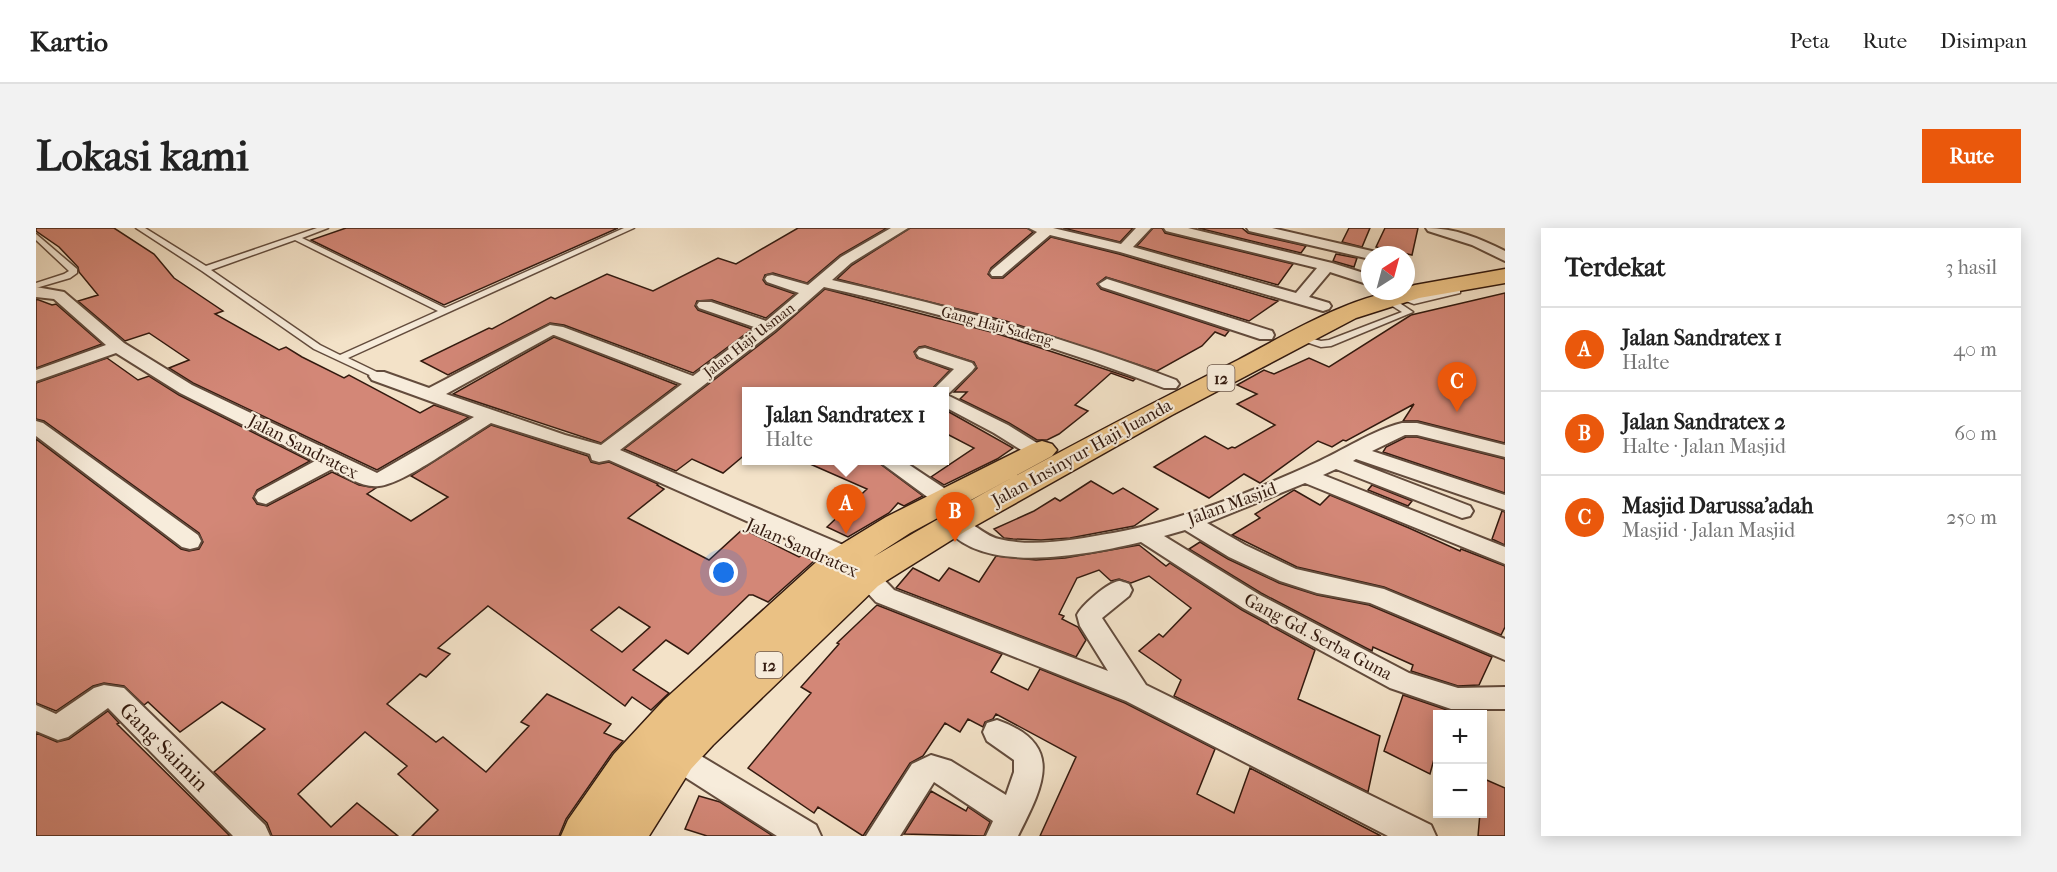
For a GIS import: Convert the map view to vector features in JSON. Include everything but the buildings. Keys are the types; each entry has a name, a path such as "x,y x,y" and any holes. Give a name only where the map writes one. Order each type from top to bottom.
{"highway":[{"name":"Jalan Insinyur Haji Juanda","path":"1415,280 1505,266"},
{"name":"Jalan Insinyur Haji Juanda","path":"1415,284 1505,276"},
{"name":"Jalan Insinyur Haji Juanda","path":"950,511 1038,452 1266,335 1311,303 1361,292"},
{"name":"Jalan Insinyur Haji Juanda","path":"584,836 624,776 670,721 850,566 950,511 1162,409 1348,314 1366,300"},
{"name":"Jalan Insinyur Haji Juanda","path":"623,836 676,756 850,566"}],"street":[{"name":"Jalan Haji Usman","path":"597,452 769,327 854,254 901,228"},
{"path":"1124,249 1144,228"},
{"path":"1254,228 1361,254"},
{"path":"1424,228 1477,242"},
{"path":"1433,228 1477,242 1505,257"},
{"path":"997,273 1041,229 1124,249 1311,303 1327,266"},
{"path":"1150,257 1173,229 1327,266 1361,279"},
{"name":"Gang Haji Sadeng","path":"772,279 888,297 1028,333 1170,384"},
{"path":"1107,284 1266,335"},
{"name":"Jalan Sandratex","path":"36,291 59,295 118,348 186,388 368,479 384,478 489,416"},
{"path":"705,304 769,327"},
{"path":"431,395 550,330 558,331 695,383"},
{"path":"36,376 118,348"},
{"path":"925,353 966,367 945,387"},
{"name":"Jalan Sandratex","path":"378,376 597,452 850,566 885,596 1136,693 1420,836"},
{"path":"949,402 1001,429 1038,452"},
{"path":"36,427 190,541"},
{"name":"Jalan Masjid","path":"893,465 950,511 965,532 986,543 1028,551 1097,545 1187,521 1262,494 1407,428 1505,451"},
{"path":"1354,452 1505,503"},
{"path":"266,497 331,461"},
{"path":"1334,461 1462,511"},
{"path":"1304,475 1505,556"},
{"path":"1187,521 1237,551 1288,576 1375,595 1505,650"},
{"name":"Gang Gd. Serba Guna","path":"1145,534 1227,587 1396,679 1449,698 1465,701 1505,698"},
{"path":"1120,590 1089,615 1089,619 1136,693"},
{"name":"Gang Saimin","path":"36,717 58,728 102,697 114,696 254,836"},
{"path":"882,836 922,773 932,768 941,770 1007,826 1028,779 1030,763 1028,756 1020,748 997,732"},
{"path":"676,756 805,836"}],"lane":[{"name":"Jalan Sandratex","path":"140,228 205,268 306,340 378,376"},
{"path":"205,268 324,228"},
{"path":"340,358 630,228"},
{"path":"36,236 74,271 67,276 36,286"},
{"path":"296,238 444,311"},
{"path":"1406,300 1417,300 1505,283"}],"place":[{"name":"Masjid Darussa'adah","path":"1457,412"},
{"name":"Jalan Sandratex 1","path":"846,534"},
{"name":"Jalan Sandratex 2","path":"955,542"}]}
